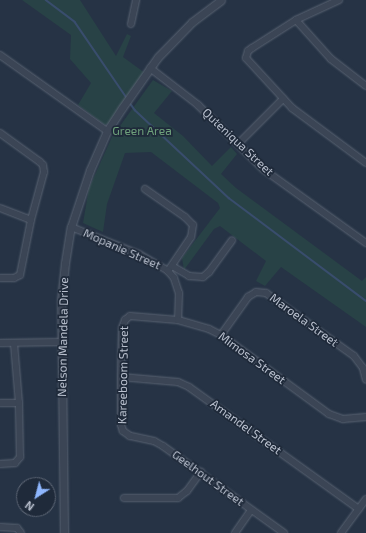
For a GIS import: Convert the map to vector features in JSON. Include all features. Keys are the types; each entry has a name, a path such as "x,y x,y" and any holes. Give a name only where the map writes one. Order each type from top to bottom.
{"street":[{"path":"131,24 136,0"},
{"name":"Nelson Mandela Drive","path":"64,533 61,342 62,282 72,227 83,189 107,131 133,90 150,68 192,22 220,0"},
{"path":"339,0 296,20 248,51 246,58 292,108 366,163"},
{"path":"296,20 331,59 366,86"},
{"path":"0,55 107,131"},
{"name":"Quteniqua Street","path":"150,68 194,101 263,168 366,243"},
{"path":"238,144 283,99"},
{"path":"0,133 43,165 43,178 31,220 20,275 14,278 0,278"},
{"path":"145,189 194,225 191,238 170,268 193,278 203,277 209,272 232,240"},
{"path":"0,208 31,220"},
{"name":"Mopanie Street","path":"72,227 170,268 179,294 178,320"},
{"name":"Maroela Street","path":"221,335 248,297 256,292 266,293 354,356 363,368 366,380"},
{"name":"Mimosa Street","path":"130,316 178,320 209,329 221,335 329,414 343,420 366,417"},
{"name":"Kareeboom Street","path":"126,434 121,425 122,328 125,320 130,316"},
{"path":"0,343 61,342"},
{"path":"0,464 15,463 20,458 19,403 14,343"},
{"name":"Amandel Street","path":"121,377 178,382 189,386 359,509"},
{"path":"0,403 19,403"},
{"name":"Geelhout Street","path":"126,434 159,443 284,533"},
{"path":"124,498 178,498 187,491 201,472"},
{"path":"341,533 366,500"},
{"path":"235,533 251,510"},
{"path":"0,527 13,527 20,531"}],"green space":[{"name":"Green Area","path":"22,0 80,0 116,56 127,34 131,36 123,57 145,73 110,123 105,125 78,105 91,83 70,59 71,35"},
{"name":"Green Area","path":"153,80 172,91 154,113 183,136 212,166 231,147 237,154 221,174 236,188 362,281 366,277 366,327 281,267 265,286 256,281 266,261 220,226 214,229 184,270 182,258 220,208 218,203 151,152 125,153 107,204 103,232 83,223 89,188 112,137"}],"waterway":[{"path":"46,0 75,22 127,98"},
{"path":"130,103 135,110 229,198 366,301"}]}
